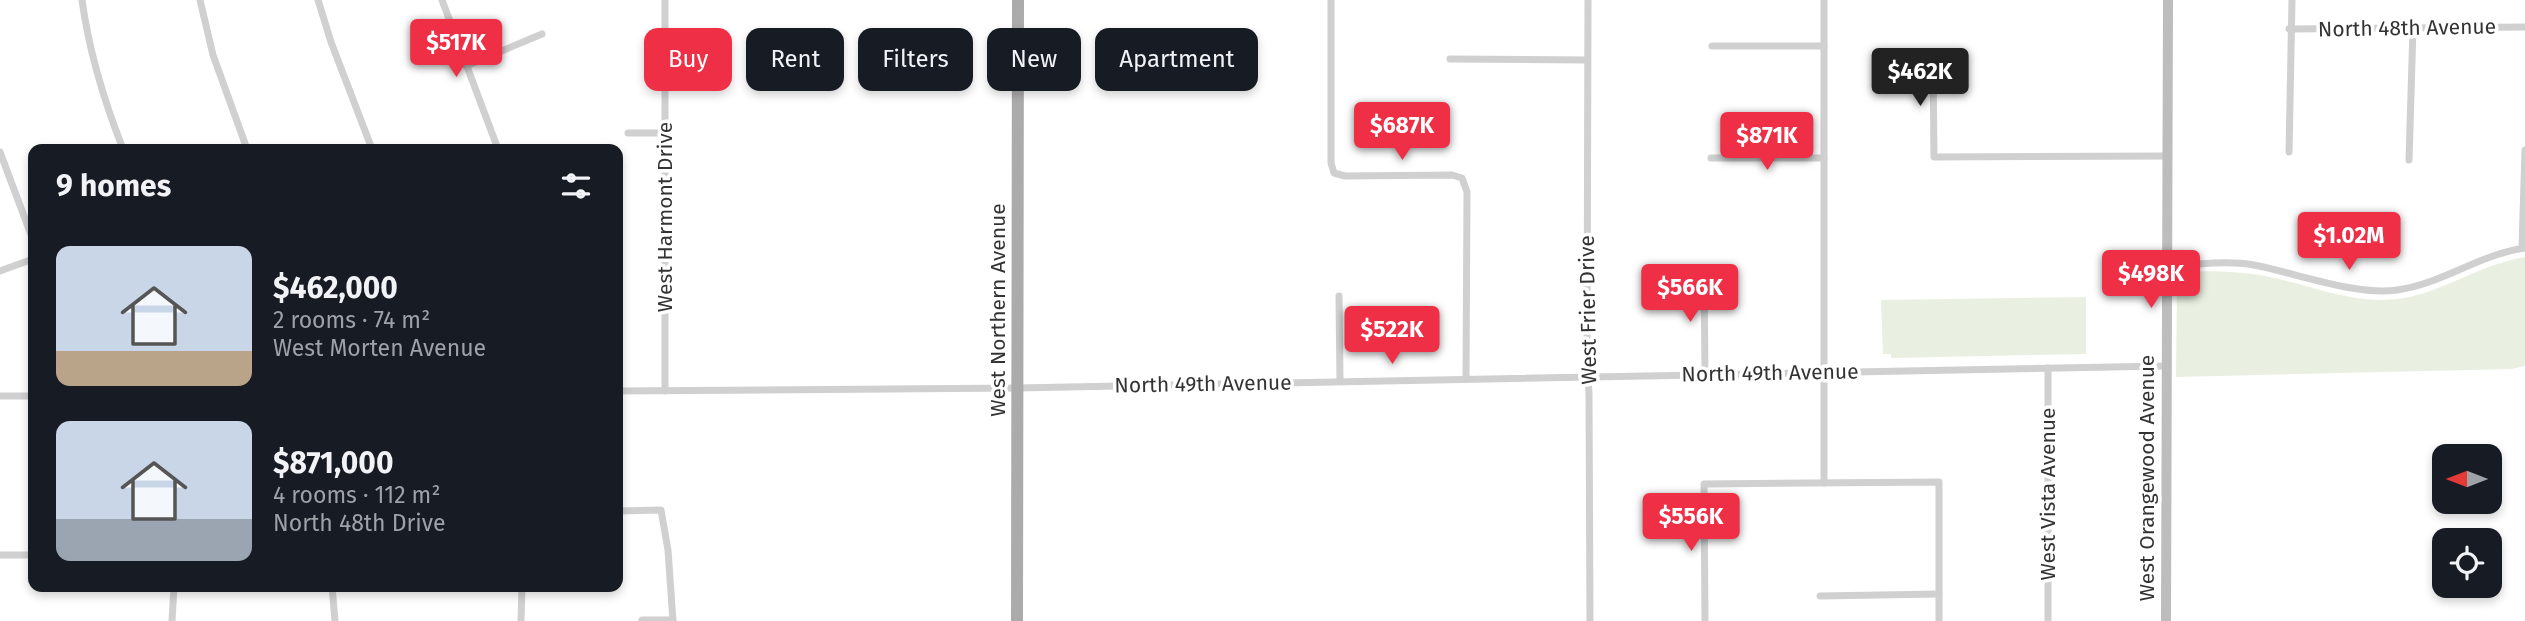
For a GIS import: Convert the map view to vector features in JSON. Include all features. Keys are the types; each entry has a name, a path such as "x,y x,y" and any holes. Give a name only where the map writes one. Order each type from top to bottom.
{"main road":[{"name":"West Northern Avenue","path":"1017,621 1018,0"}],"street":[{"path":"82,0 94,61 121,144"},
{"path":"200,0 213,55 245,144"},
{"path":"318,0 370,144"},
{"path":"442,0 496,144"},
{"name":"West Harmont Drive","path":"665,0 665,391"},
{"path":"1331,0 1331,163 1334,173 1345,176 1452,175 1462,178 1467,192 1466,379"},
{"name":"West Frier Drive","path":"1588,0 1590,621"},
{"path":"1824,0 1824,483"},
{"name":"West Orangewood Avenue","path":"2166,621 2168,0"},
{"path":"2289,152 2289,29 2292,0"},
{"name":"North 48th Avenue","path":"2289,29 2525,27"},
{"path":"2409,160 2413,28"},
{"path":"466,66 542,34"},
{"path":"1712,46 1824,46"},
{"path":"1450,59 1587,60"},
{"path":"1933,59 1934,157 2167,156"},
{"path":"628,133 665,132"},
{"path":"2168,265 2251,265 2361,289 2395,290 2431,282 2500,254 2524,248 2525,150"},
{"path":"0,152 28,227"},
{"path":"1711,158 1824,158"},
{"path":"0,271 28,261"},
{"path":"1704,274 1705,374"},
{"path":"1339,296 1340,381"},
{"name":"North 49th Avenue","path":"623,391 1017,388 2166,366"},
{"name":"West Vista Avenue","path":"2048,368 2048,621"},
{"path":"0,396 28,396"},
{"path":"1705,621 1704,484 1939,482 1939,621"},
{"path":"623,511 661,510 668,551 673,621 642,620"},
{"path":"0,555 28,555"},
{"path":"172,621 174,592"},
{"path":"333,592 335,621"},
{"path":"522,592 522,621"},
{"path":"1820,596 1939,594"}],"green space":[{"path":"2525,257 2525,366 2511,369 2176,377 2177,275 2181,273 2248,273 2346,296 2382,300 2437,289 2489,267"},
{"path":"2086,297 2086,354 1891,358 1891,354 1883,354 1881,300"}]}
